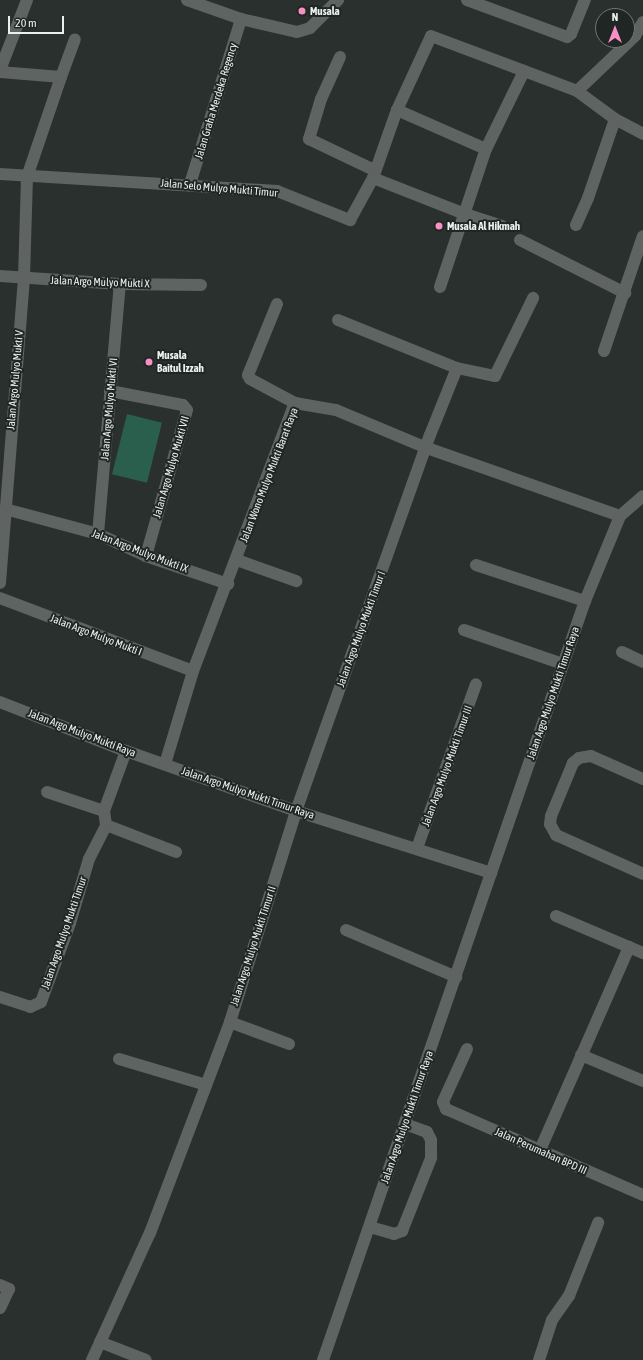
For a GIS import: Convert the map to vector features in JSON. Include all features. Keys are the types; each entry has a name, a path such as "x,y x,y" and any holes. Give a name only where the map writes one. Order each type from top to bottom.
{"street":[{"path":"27,0 0,71 61,77"},
{"path":"187,0 241,19 297,32 310,28 338,0"},
{"path":"467,0 495,5 567,37 571,34 585,0"},
{"name":"Jalan Graha Merdeka Regency","path":"190,184 241,19"},
{"path":"577,91 639,39 643,22"},
{"name":"Jalan Selo Mulyo Mukti Timur","path":"0,174 27,177 190,184 276,191 350,220 373,174 397,110 432,36 524,71"},
{"name":"Jalan Argo Mulyo Mukti V","path":"0,583 24,278 27,177 75,39"},
{"path":"340,57 321,98 309,139 373,174 465,214 502,226"},
{"path":"440,287 486,149 524,71 577,91 616,119 643,134"},
{"path":"397,110 486,149"},
{"path":"576,225 588,198 616,119"},
{"path":"604,351 643,237"},
{"path":"520,240 625,293"},
{"name":"Jalan Argo Mulyo Mukti X","path":"0,276 120,284 201,285"},
{"name":"Jalan Argo Mulyo Mukti VI","path":"98,534 120,284"},
{"path":"338,320 457,368 495,376 532,298"},
{"path":"276,304 248,375 250,379 295,403"},
{"path":"427,448 457,368"},
{"name":"Jalan Argo Mulyo Mukti VII","path":"110,391 183,405 187,410 146,556"},
{"name":"Jalan Wono Mulyo Mukti Barat Raya","path":"165,764 193,671 228,584 295,403 336,410 427,448 620,516"},
{"name":"Jalan Argo Mulyo Mukti Timur I","path":"296,811 427,448"},
{"path":"620,516 643,496"},
{"name":"Jalan Argo Mulyo Mukti IX","path":"5,509 98,534 146,556 228,584"},
{"name":"Jalan Argo Mulyo Mukti Timur Raya","path":"323,1360 373,1228 491,873 585,601 620,516"},
{"path":"237,560 296,581"},
{"path":"476,565 585,601"},
{"name":"Jalan Argo Mulyo Mukti I","path":"0,598 193,671"},
{"path":"464,630 563,664"},
{"path":"622,652 643,662"},
{"name":"Jalan Argo Mulyo Mukti Timur III","path":"417,848 476,684"},
{"name":"Jalan Argo Mulyo Mukti Raya","path":"0,702 126,751 165,764"},
{"path":"126,751 104,811 106,825 176,852"},
{"path":"643,779 591,756 579,758 573,763 550,824 556,835 643,874"},
{"name":"Jalan Argo Mulyo Mukti Timur Raya","path":"165,764 296,811 417,848 491,873"},
{"path":"47,792 104,811"},
{"name":"Jalan Argo Mulyo Mukti Timur II","path":"92,1360 150,1233 230,1022 296,811"},
{"name":"Jalan Argo Mulyo Mukti Timur","path":"0,997 30,1006 41,1002 70,923 89,859 106,825"},
{"path":"556,916 643,953"},
{"path":"346,930 456,977"},
{"path":"540,1150 629,947"},
{"path":"230,1022 288,1044"},
{"name":"Jalan Perumahan BPD III","path":"467,1049 443,1102 446,1109 643,1195"},
{"path":"581,1055 643,1082"},
{"path":"120,1059 206,1085"},
{"path":"373,1228 390,1233 398,1233 404,1228 431,1158 431,1140 427,1132 407,1124"},
{"path":"539,1360 552,1320 569,1296 598,1223"},
{"path":"0,1308 5,1287"},
{"path":"100,1342 146,1360"}],"green space":[{"path":"127,414 162,423 147,483 112,474"}],"place":[{"name":"Musala","path":"302,11"},
{"name":"Musala Al Hikmah","path":"439,226"},
{"name":"Musala Baitul Izzah","path":"149,362"}]}
